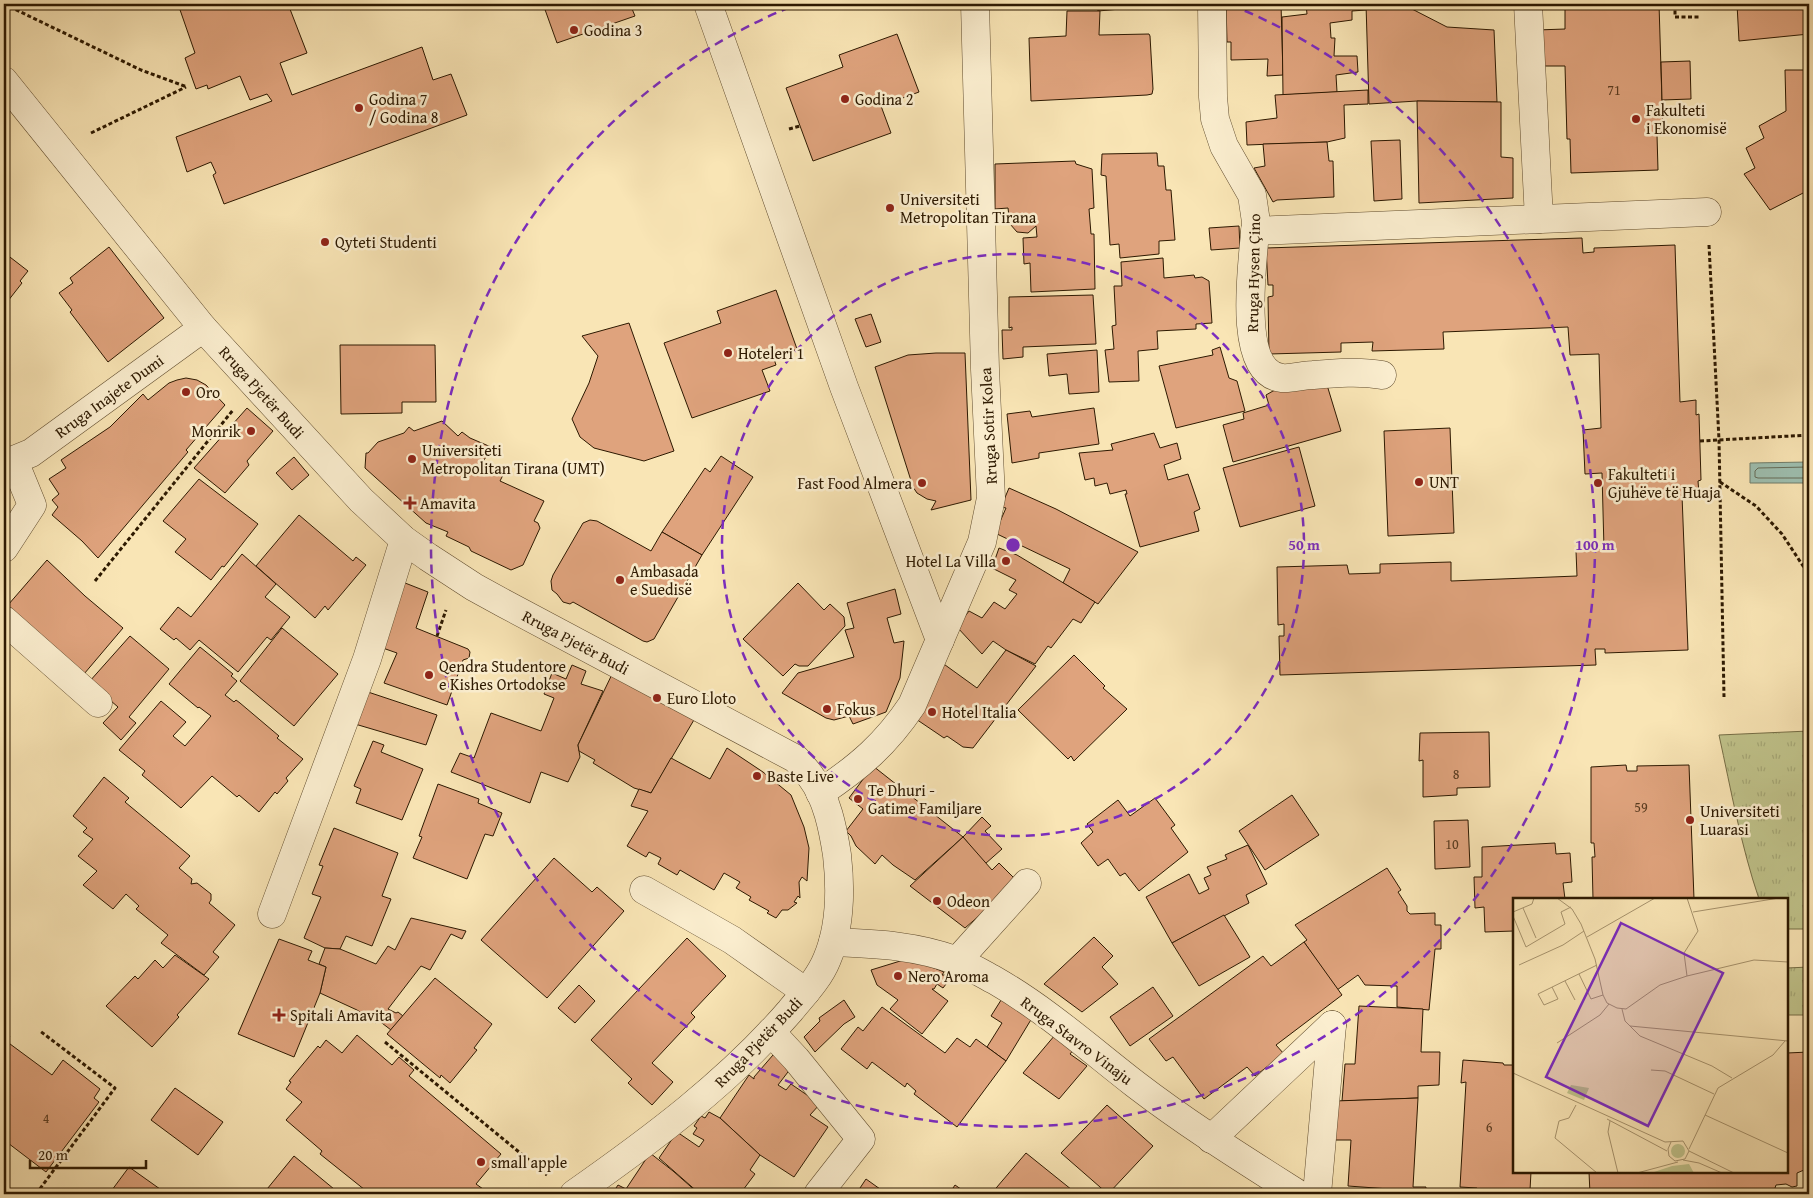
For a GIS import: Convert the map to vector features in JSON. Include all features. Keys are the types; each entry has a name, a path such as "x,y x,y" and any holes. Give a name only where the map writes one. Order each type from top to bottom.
{"street":[{"path":"708,4 844,387 940,640"},
{"name":"Rruga Sotir Kolea","path":"820,793 872,754 901,722 920,688 982,542 991,498 985,369 975,4"},
{"name":"Rruga Hysen Çino","path":"1212,4 1212,98 1214,119 1224,146 1252,195 1255,213 1250,309 1255,350 1265,368 1272,374 1283,378 1326,374 1371,373 1382,375"},
{"path":"1528,4 1539,219"},
{"name":"Rruga Pjetër Budi","path":"4,81 203,328 361,500 404,540 474,587 796,759 812,777 820,793 832,829 840,883 838,916 827,960 806,992 771,1032 708,1092 574,1194"},
{"path":"1255,231 1707,212"},
{"name":"Rruga Inajete Dumi","path":"4,548 32,505 9,463 31,453 203,328"},
{"path":"272,914 367,659 404,540"},
{"path":"4,620 98,703"},
{"path":"958,961 1027,884"},
{"path":"644,890 732,940 806,992"},
{"name":"Rruga Stavro Vinaju","path":"833,942 911,947 958,961 1010,989 1053,1019 1136,1084 1211,1139 1298,1194"},
{"path":"1211,1139 1332,1025 1317,1194"},
{"path":"771,1032 861,1139 818,1194"}],"path":[{"path":"4,4 141,70 187,87 96,131"},
{"path":"654,8 668,4"},
{"path":"1675,4 1676,17 1699,17"},
{"path":"1707,212 1719,440 1724,697"},
{"path":"95,581 228,417"},
{"path":"1700,441 1809,435"},
{"path":"1719,481 1756,506 1782,534 1809,575"},
{"path":"36,1194 116,1088 40,1031"},
{"path":"385,1042 549,1176"}],"green space":[{"path":"1809,731 1809,929 1788,929 1788,898 1759,898 1732,797 1719,735"},
{"path":"1809,967 1809,1015 1788,1015 1788,968"}],"water":[{"path":"1809,462 1809,483 1750,483 1750,463"}],"building":[{"name":"Godina 7 / Godina 8","path":"178,4 288,4 307,53 280,63 292,95 422,47 433,80 451,74 467,115 224,204 213,175 216,173 211,162 187,172 176,137 272,101 267,94 250,100 240,76 208,89 207,85 196,89 185,58 195,53"},
{"name":"Godina 3","path":"543,4 630,4 635,16 557,43"},
{"path":"1097,4 1131,4 1132,8 1098,11"},
{"path":"1226,4 1281,4 1283,75 1267,76 1268,59 1231,60 1231,42 1227,42"},
{"path":"1306,4 1366,4 1366,10 1352,11 1352,20 1330,23 1331,38 1335,38 1334,56 1357,56 1358,72 1336,75 1337,92 1283,95 1282,17 1307,14"},
{"path":"1366,4 1412,4 1412,9 1447,27 1494,30 1497,102 1417,101 1369,104"},
{"path":"1565,4 1659,4 1663,135 1657,135 1658,170 1571,173 1570,139 1567,139 1565,66 1538,66 1537,30 1565,29"},
{"path":"1737,4 1809,4 1809,34 1739,41"},
{"path":"1067,11 1100,11 1099,35 1149,34 1152,94 1031,101 1029,38 1066,36"},
{"name":"Godina 2","path":"897,34 919,92 881,106 891,133 813,161 786,88 843,67 839,55"},
{"path":"1690,61 1691,99 1662,100 1661,62"},
{"path":"1785,70 1809,70 1809,190 1770,210 1744,174 1755,168 1746,148 1764,138 1759,126 1786,111"},
{"path":"1368,90 1368,104 1344,105 1345,138 1327,142 1247,145 1246,122 1277,118 1275,95"},
{"path":"1417,101 1501,102 1501,157 1513,158 1513,198 1419,203"},
{"path":"1400,140 1402,199 1374,201 1371,141"},
{"path":"1327,142 1329,161 1333,161 1334,197 1277,200 1273,202 1254,168 1265,166 1263,144"},
{"path":"1157,153 1158,166 1164,166 1166,190 1171,190 1175,240 1159,241 1159,254 1120,258 1119,244 1110,245 1106,176 1101,175 1102,154"},
{"path":"1075,161 1076,164 1092,169 1094,208 1089,209 1091,234 1094,234 1095,289 1031,292 1030,263 1024,264 1023,238 1037,237 1036,226 1028,233 1017,232 1010,224 1008,208 995,209 995,164"},
{"path":"1239,226 1240,248 1211,250 1209,228"},
{"path":"1582,238 1583,253 1594,252 1594,248 1675,245 1680,402 1696,400 1696,415 1699,414 1701,480 1698,481 1699,494 1682,495 1688,650 1605,653 1605,649 1595,649 1596,665 1280,675 1279,636 1284,636 1284,624 1278,625 1277,567 1347,565 1349,574 1380,573 1380,564 1451,562 1451,581 1577,576 1576,551 1604,549 1602,473 1585,474 1583,430 1601,428 1599,354 1570,355 1568,327 1443,332 1444,349 1372,351 1373,342 1341,343 1341,352 1269,354 1268,297 1273,296 1273,285 1268,285 1266,248"},
{"path":"109,247 164,318 108,362 70,312 72,310 59,293 73,283 70,278"},
{"path":"6,254 28,271 20,281 22,283 4,306 4,256"},
{"path":"1163,258 1164,278 1194,275 1195,278 1202,277 1209,281 1212,323 1196,324 1196,329 1157,331 1158,349 1138,351 1139,381 1109,382 1105,350 1114,349 1112,326 1116,325 1114,286 1122,286 1121,262"},
{"name":"Hoteleri 1","path":"776,290 797,349 774,359 776,365 762,370 770,391 692,418 664,343 721,323 717,311"},
{"path":"1093,295 1096,344 1023,347 1023,357 1003,359 1002,330 1012,330 1012,327 1009,328 1009,297"},
{"path":"871,314 881,342 866,347 855,319"},
{"path":"629,323 674,451 644,461 594,448 580,437 572,419 589,383 598,356 582,336"},
{"path":"340,345 435,345 436,402 402,402 402,413 341,414"},
{"path":"1220,347 1229,378 1237,381 1245,411 1176,428 1159,366 1213,355 1212,350"},
{"path":"1097,350 1099,392 1069,394 1067,374 1049,376 1047,354"},
{"path":"965,353 971,500 931,510 936,501 927,499 917,493 913,487 875,367 908,355"},
{"path":"186,378 197,380 206,385 225,405 186,450 188,452 98,558 52,515 58,507 52,500 59,494 49,479 66,468 61,460 110,427 143,394 148,400 169,383"},
{"path":"1312,380 1327,385 1341,431 1233,462 1223,425 1244,419 1243,413 1269,405 1266,395 1273,391"},
{"path":"247,408 273,431 247,461 249,465 225,493 194,468"},
{"path":"1094,408 1099,444 1039,453 1039,458 1012,463 1007,414 1030,411 1032,417"},
{"path":"442,421 458,436 462,432 470,438 491,447 481,466 503,475 500,481 544,501 534,521 538,523 540,528 523,565 511,570 471,551 469,547 446,536 448,532 426,523 365,468 366,453 378,442 404,433 409,427 414,431"},
{"name":"UNT","path":"1450,428 1454,533 1388,536 1384,431"},
{"path":"1154,433 1160,448 1177,443 1181,459 1164,465 1168,480 1188,474 1200,509 1194,512 1199,531 1140,547 1125,494 1127,494 1126,490 1110,494 1107,483 1095,486 1094,478 1085,480 1079,453 1113,450 1111,444"},
{"path":"1299,447 1315,506 1240,527 1223,468"},
{"path":"721,456 753,477 702,555 662,532 705,468 710,472"},
{"path":"294,457 309,475 292,490 276,473"},
{"path":"199,479 258,524 224,567 222,566 211,580 175,552 186,539 163,521"},
{"path":"1009,488 1056,509 1138,552 1098,604 1063,583 1070,569 995,533 1006,508 1001,507"},
{"path":"299,515 353,561 356,557 366,565 328,610 325,606 315,618 256,566"},
{"name":"Ambasada e Suedisë","path":"590,520 597,521 651,551 662,532 702,555 654,639 647,642 643,641 573,602 570,604 563,602 552,590 551,581 553,575 583,523"},
{"path":"999,548 1017,555 1095,602 1081,623 1073,619 1051,648 1048,646 1035,664 1006,650 993,641 982,654 957,627 969,611 982,618 994,602 1005,609 1017,594 1009,590 1016,580 992,568"},
{"path":"242,554 276,584 265,597 290,617 271,640 267,637 238,672 199,640 190,650 176,638 174,640 160,629 178,607 191,617"},
{"path":"47,560 123,628 84,674 44,641 8,605"},
{"path":"400,581 428,592 416,628 468,649 470,652 469,658 463,660 447,705 384,683 397,653 377,646"},
{"path":"798,583 824,610 830,604 844,617 845,626 808,666 795,664 783,676 743,639"},
{"path":"895,589 901,614 887,618 894,643 904,641 900,678 886,712 853,724 849,716 834,720 826,718 782,693 798,673 854,657 845,630 854,628 847,603"},
{"path":"282,628 338,674 294,726 240,681"},
{"path":"130,636 169,669 129,717 136,723 121,740 103,723 118,707 89,682"},
{"path":"200,647 233,674 231,676 237,681 225,695 234,702 236,700 240,703 279,736 277,738 303,759 286,778 288,781 277,794 275,792 259,812 212,776 181,808 142,775 145,771 119,750 161,701 186,722 173,736 185,746 211,716 198,708 169,684"},
{"path":"1006,650 1036,666 973,748 963,747 947,736 944,738 913,717 941,662 977,688"},
{"path":"1074,655 1105,686 1103,688 1127,709 1074,761 1071,756 1068,759 1018,710"},
{"path":"572,665 586,671 581,684 603,691 578,745 580,757 568,782 541,772 530,803 451,772 460,753 474,758 491,713 541,731 554,698 544,694 552,673 566,679"},
{"path":"616,666 698,713 651,793 634,788 593,763 595,760 579,751 578,745"},
{"path":"365,691 437,715 426,745 355,724"},
{"path":"1489,732 1490,787 1457,788 1457,795 1423,797 1423,760 1419,761 1420,733"},
{"path":"373,741 384,745 381,752 423,769 402,820 356,803 361,789 354,786"},
{"path":"727,748 763,772 791,795 804,827 809,848 807,881 802,877 799,882 800,898 798,896 794,902 797,903 788,910 782,910 776,918 767,913 769,911 749,900 751,897 736,888 740,882 724,873 714,890 680,870 677,875 658,864 661,858 649,852 646,857 627,846 648,811 631,806 639,789 651,793 671,758 710,779"},
{"path":"1626,765 1627,771 1637,771 1637,766 1689,765 1694,898 1593,898 1592,857 1595,857 1594,843 1591,843 1591,767"},
{"path":"873,766 963,837 915,880 882,855 875,864 856,846 846,831 863,809 849,798"},
{"path":"104,777 129,798 125,802 190,856 179,868 192,879 191,884 197,883 211,894 209,903 235,925 213,952 219,957 204,975 161,943 168,935 136,909 139,906 126,894 113,909 83,885 97,871 78,856 93,839 83,832 87,828 73,816"},
{"path":"438,784 479,799 478,803 502,813 493,836 485,834 467,879 413,858 422,837 419,836"},
{"path":"1292,795 1319,835 1265,870 1239,831"},
{"path":"1155,798 1175,825 1171,828 1188,852 1139,891 1125,873 1120,876 1108,859 1098,866 1081,843 1093,832 1087,824 1118,800 1130,816"},
{"path":"982,817 991,826 985,831 1002,849 985,864 963,837"},
{"path":"1468,820 1470,867 1435,869 1434,821"},
{"path":"334,828 398,853 382,896 391,899 372,946 346,936 340,949 325,948 304,938 321,897 312,894 323,866 319,865"},
{"path":"963,837 992,870 999,863 1018,882 965,928 910,886"},
{"path":"1555,843 1556,854 1570,853 1572,882 1563,883 1565,898 1513,898 1513,931 1485,932 1484,907 1475,908 1474,877 1482,877 1482,847"},
{"path":"1248,845 1267,884 1246,895 1249,903 1172,943 1146,897 1189,874 1199,894 1209,889 1204,878 1211,875 1207,867 1227,859 1225,855"},
{"path":"554,858 592,892 597,887 624,911 547,998 481,940"},
{"path":"1387,868 1401,890 1398,892 1407,906 1407,911 1410,914 1435,913 1435,925 1441,925 1441,949 1435,949 1429,1010 1397,1007 1397,986 1365,985 1358,975 1337,990 1304,942 1307,940 1295,925"},
{"path":"1224,915 1250,957 1199,986 1172,943"},
{"path":"411,918 466,931 462,939 451,934 430,970 421,966 388,1009 396,1013 398,1012 403,1016 391,1030 378,1020 376,1023 357,1010 320,993 326,967 319,964 325,948 340,949 376,964 388,946 395,950"},
{"path":"1094,937 1113,956 1102,967 1118,984 1082,1012 1044,984"},
{"path":"687,938 726,976 691,1013 695,1017 652,1063 673,1082 652,1105 628,1083 632,1079 591,1040"},
{"name":"Spitali Amavita","path":"279,939 312,951 308,960 326,967 320,993 294,1057 238,1034"},
{"path":"1304,942 1342,995 1276,1045 1284,1054 1255,1076 1247,1067 1204,1099 1173,1057 1166,1061 1149,1039 1263,956 1271,966"},
{"path":"175,955 209,979 152,1047 106,1006 135,976 138,979 155,960 163,968"},
{"path":"910,958 944,972 942,975 953,975 943,988 937,984 932,989 948,1001 922,1034 890,1009 898,1000 877,985 871,970"},
{"path":"435,978 492,1024 474,1048 477,1050 450,1083 441,1075 440,1078 387,1034"},
{"path":"579,985 595,1001 575,1023 558,1008"},
{"path":"1153,987 1173,1016 1130,1046 1110,1017"},
{"path":"1003,997 1032,1018 1006,1061 987,1047 1002,1023 991,1016"},
{"path":"844,1000 855,1017 844,1024 815,1052 804,1037 820,1021 819,1018"},
{"path":"1359,1006 1423,1009 1421,1052 1440,1052 1439,1085 1418,1086 1418,1098 1342,1101 1345,1064 1355,1064"},
{"path":"882,1007 945,1053 957,1038 970,1047 976,1039 1006,1061 957,1127 914,1094 916,1091 907,1083 905,1087 872,1062 867,1069 841,1049 858,1027 863,1031"},
{"path":"4,1032 10,1036 6,1041 52,1075 63,1060 100,1089 94,1098 99,1102 46,1172 4,1140"},
{"path":"357,1035 392,1065 399,1057 414,1070 409,1076 501,1154 476,1184 483,1189 478,1194 370,1194 320,1154 322,1151 286,1120 302,1102 286,1089 291,1082 289,1081 318,1046 320,1048 326,1040 342,1053"},
{"path":"1055,1035 1074,1049 1070,1054 1087,1066 1059,1099 1023,1073"},
{"path":"1809,1052 1809,1160 1804,1170 1797,1173 1797,1186 1776,1185 1773,1194 1590,1194 1589,1173 1788,1173 1788,1053"},
{"path":"773,1055 791,1068 778,1085 786,1090 791,1084 820,1104 810,1115 828,1127 794,1177 760,1155 720,1118 749,1075 754,1079"},
{"path":"1463,1060 1513,1065 1513,1173 1531,1173 1530,1190 1510,1190 1510,1194 1476,1194 1477,1188 1460,1187 1466,1082 1461,1083"},
{"path":"175,1088 223,1122 198,1155 151,1120"},
{"path":"1418,1098 1413,1187 1426,1187 1425,1194 1402,1194 1403,1190 1348,1186 1351,1140 1332,1140 1335,1101"},
{"path":"1107,1105 1153,1146 1108,1194 1061,1153"},
{"path":"709,1112 720,1118 760,1155 750,1170 755,1174 740,1194 700,1194 659,1158 677,1132 699,1147 704,1140 693,1134 697,1128 694,1126 701,1116 705,1118"},
{"path":"650,1153 698,1193 612,1194 618,1185 626,1189"},
{"path":"1026,1153 1077,1194 991,1194"},
{"path":"294,1156 340,1194 263,1194"},
{"path":"129,1167 167,1194 109,1194"},
{"path":"866,1179 887,1194 856,1194"},
{"path":"955,1185 968,1194 949,1194"}],"place":[{"name":"Godina 3","path":"574,30"},
{"name":"Godina 2","path":"845,99"},
{"name":"Godina 7 / Godina 8","path":"359,108"},
{"name":"Fakulteti i Ekonomisë","path":"1636,119"},
{"name":"Universiteti Metropolitan Tirana","path":"890,208"},
{"name":"Qyteti Studenti","path":"325,242"},
{"name":"Hoteleri 1","path":"728,353"},
{"name":"Oro","path":"186,392"},
{"name":"Monrik","path":"251,431"},
{"name":"Universiteti Metropolitan Tirana (UMT)","path":"412,459"},
{"name":"UNT","path":"1419,482"},
{"name":"Fast Food Almera","path":"922,483"},
{"name":"Fakulteti i Gjuhëve të Huaja","path":"1598,483"},
{"name":"Amavita","path":"410,503"},
{"name":"Hotel La Villa","path":"1006,561"},
{"name":"Ambasada e Suedisë","path":"620,580"},
{"name":"Qendra Studentore e Kishes Ortodokse","path":"429,675"},
{"name":"Euro Lloto","path":"657,698"},
{"name":"Fokus","path":"827,709"},
{"name":"Hotel Italia","path":"932,712"},
{"name":"Baste Live","path":"757,776"},
{"name":"Te Dhuri - Gatime Familjare","path":"858,799"},
{"name":"Universiteti Luarasi","path":"1690,820"},
{"name":"Odeon","path":"937,901"},
{"name":"Nero Aroma","path":"898,976"},
{"name":"Spitali Amavita","path":"279,1015"},
{"name":"small apple","path":"481,1162"}]}
